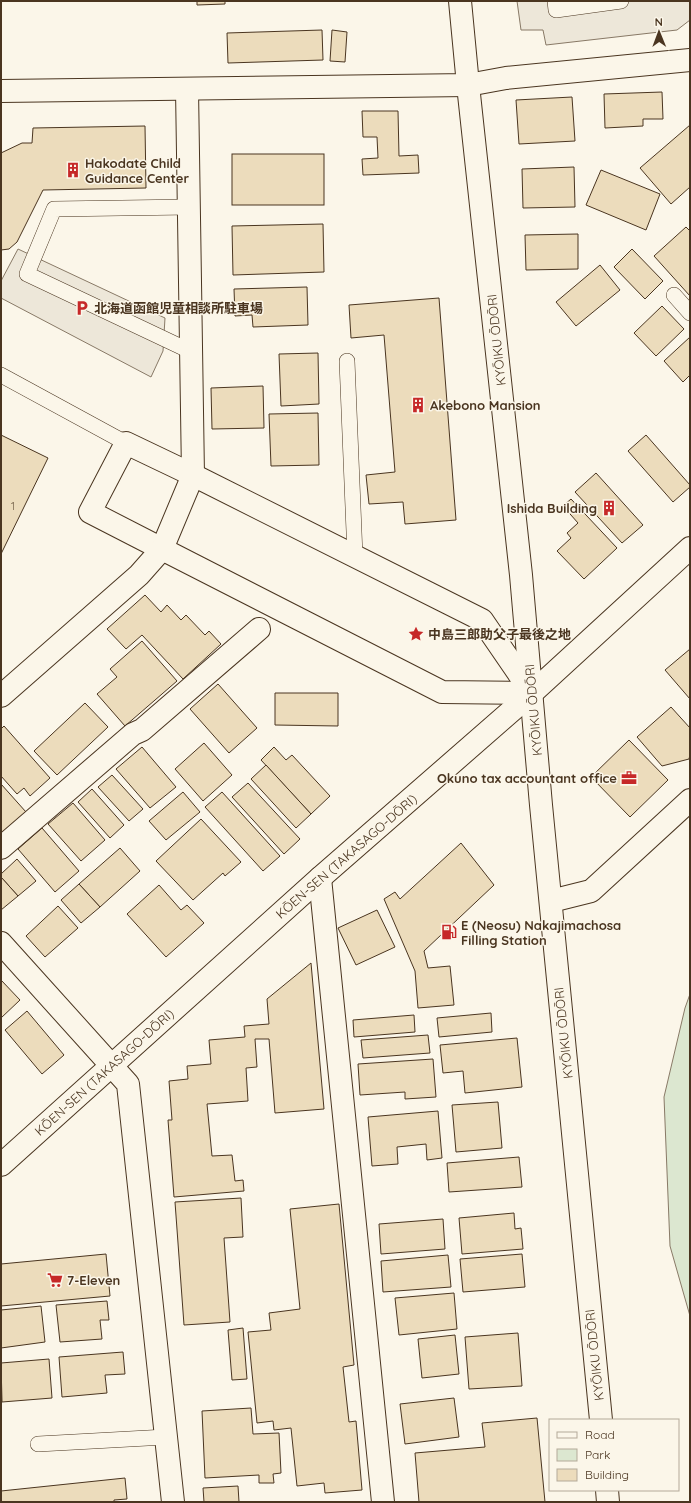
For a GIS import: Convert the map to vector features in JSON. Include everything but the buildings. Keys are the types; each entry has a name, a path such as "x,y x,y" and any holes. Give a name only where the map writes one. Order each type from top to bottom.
{"street":[{"name":"KYŌIKU ŌDŌRI","path":"460,1 520,568 601,1419"},
{"path":"1,91 468,85 506,78 690,60"},
{"path":"1,696 139,575 162,549 193,475 187,89"},
{"path":"126,443 482,620 532,693 442,692 90,512 126,443"},
{"name":"KŌEN-SEN (TAKASAGO-DŌRI)","path":"1,1165 320,878 532,693 690,548"},
{"path":"1,848 133,734 142,730 259,629"},
{"path":"551,901 591,891 690,800"},
{"path":"320,878 383,1502"},
{"path":"1,943 128,1084 173,1502"},
{"path":"607,1491 608,1502"}],"lane":[{"path":"555,1 556,10 621,1"},
{"path":"189,206 54,209 27,274 192,352"},
{"path":"674,295 690,313"},
{"path":"347,361 355,556"},
{"path":"1,375 126,443"},
{"path":"38,1444 166,1437"}],"green space":[{"path":"690,994 690,1316 670,1246 664,1097 685,1008"}],"shaded area":[{"path":"517,1 690,1 690,20 677,30 546,45 543,30 521,30"},
{"name":"北海道函館児童相談所駐車場","path":"18,249 165,318 163,351 151,377 1,298 1,281"}],"place":[{"name":"Hakodate Child Guidance Center","path":"73,170"},
{"name":"北海道函館児童相談所駐車場","path":"82,308"},
{"name":"Akebono Mansion","path":"418,405"},
{"name":"Ishida Building","path":"609,508"},
{"name":"中島三郎助父子最後之地","path":"416,634"},
{"name":"Okuno tax accountant office","path":"629,778"},
{"name":"E (Neosu) Nakajimachosa Filling Station","path":"449,932"},
{"name":"7-Eleven","path":"55,1280"}]}
